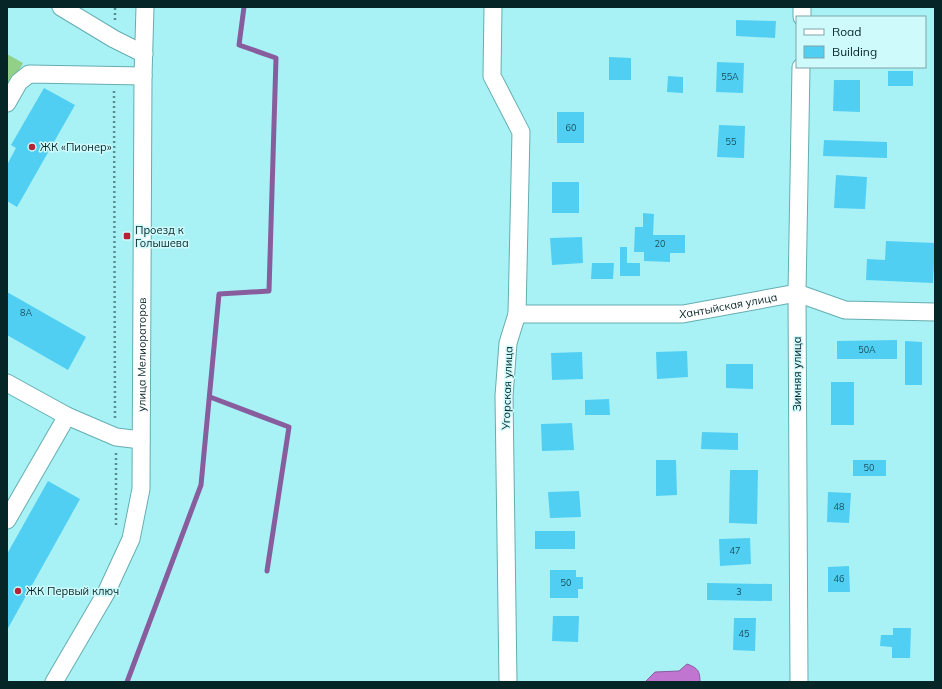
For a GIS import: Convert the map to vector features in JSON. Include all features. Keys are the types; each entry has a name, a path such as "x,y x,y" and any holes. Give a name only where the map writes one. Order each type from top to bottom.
{"street":[{"path":"61,7 114,39 144,54"},
{"name":"улица Мелиораторов","path":"54,682 106,593 130,539 141,489 143,76 145,7"},
{"name":"Угорская улица","path":"493,7 492,76 521,132 517,314 508,343 504,396 508,682"},
{"name":"Зимняя улица","path":"799,682 796,293 801,68"},
{"path":"7,104 19,82 29,74 143,76"},
{"path":"796,293 844,310 935,312"},
{"name":"Хантыйская улица","path":"517,314 683,314 796,293"},
{"path":"7,383 67,416 116,436 142,440"},
{"path":"7,520 67,416"}],"path":[{"path":"114,39 115,7"},
{"path":"114,75 116,528"}],"green space":[{"path":"7,54 23,63 7,92"}],"shaded area":[{"path":"687,664 698,670 700,682 645,682 655,672 679,671"}],"building":[{"path":"736,20 776,21 775,38 736,36"},
{"path":"609,57 631,58 631,80 609,80"},
{"path":"717,62 744,63 743,93 716,92"},
{"path":"888,71 913,71 913,86 888,86"},
{"path":"668,76 683,77 683,93 667,92"},
{"path":"834,80 860,80 860,112 833,111"},
{"name":"ЖК «Пионер»","path":"44,88 75,105 17,207 7,201 7,162 8,163 16,148 11,145"},
{"path":"557,112 584,112 584,143 557,143"},
{"path":"719,125 745,126 744,158 717,157"},
{"path":"824,140 887,142 887,158 823,156"},
{"path":"836,175 867,177 865,209 834,208"},
{"path":"552,182 579,182 579,213 552,213"},
{"path":"643,213 654,214 653,235 685,235 685,253 670,253 670,262 644,261 644,252 634,252 635,227 643,227"},
{"path":"582,237 583,263 552,265 550,238"},
{"path":"886,241 935,243 933,283 866,280 867,259 885,260"},
{"path":"620,247 627,247 627,263 640,263 640,276 620,276"},
{"path":"592,263 614,263 613,279 591,279"},
{"path":"7,292 86,337 68,370 7,335"},
{"path":"897,340 897,359 837,359 837,341"},
{"path":"905,341 922,342 922,385 905,385"},
{"path":"687,351 688,377 657,379 656,352"},
{"path":"582,352 583,379 552,380 551,353"},
{"path":"726,364 753,364 753,389 726,388"},
{"path":"831,382 854,382 854,425 831,425"},
{"path":"609,399 610,415 585,415 585,400"},
{"path":"572,423 574,450 542,451 541,424"},
{"path":"702,432 738,433 738,450 701,449"},
{"path":"656,460 676,460 677,495 656,496"},
{"path":"853,460 886,460 886,476 853,476"},
{"path":"730,470 758,470 757,524 729,523"},
{"name":"ЖК Первый ключ","path":"48,481 80,499 7,630 7,554"},
{"path":"579,491 581,517 550,518 548,492"},
{"path":"828,492 851,493 849,523 827,522"},
{"path":"535,531 575,531 575,549 535,549"},
{"path":"750,538 751,564 720,566 719,539"},
{"path":"849,566 850,592 828,592 828,567"},
{"path":"550,570 576,570 576,577 583,577 583,589 578,589 578,598 550,598"},
{"path":"707,583 772,584 772,601 707,600"},
{"path":"553,616 579,616 578,642 552,641"},
{"path":"734,618 756,618 755,651 733,650"},
{"path":"893,628 911,628 910,658 892,658 892,647 880,646 881,635 893,635"}],"waterway":[{"path":"127,682 201,485 219,294 269,291 276,58 239,45 244,7"},
{"path":"210,397 289,427 267,571"}],"place":[{"name":"ЖК «Пионер»","path":"32,147"},
{"name":"Проезд к Голышева","path":"127,236"},
{"name":"ЖК Первый ключ","path":"18,591"}]}
